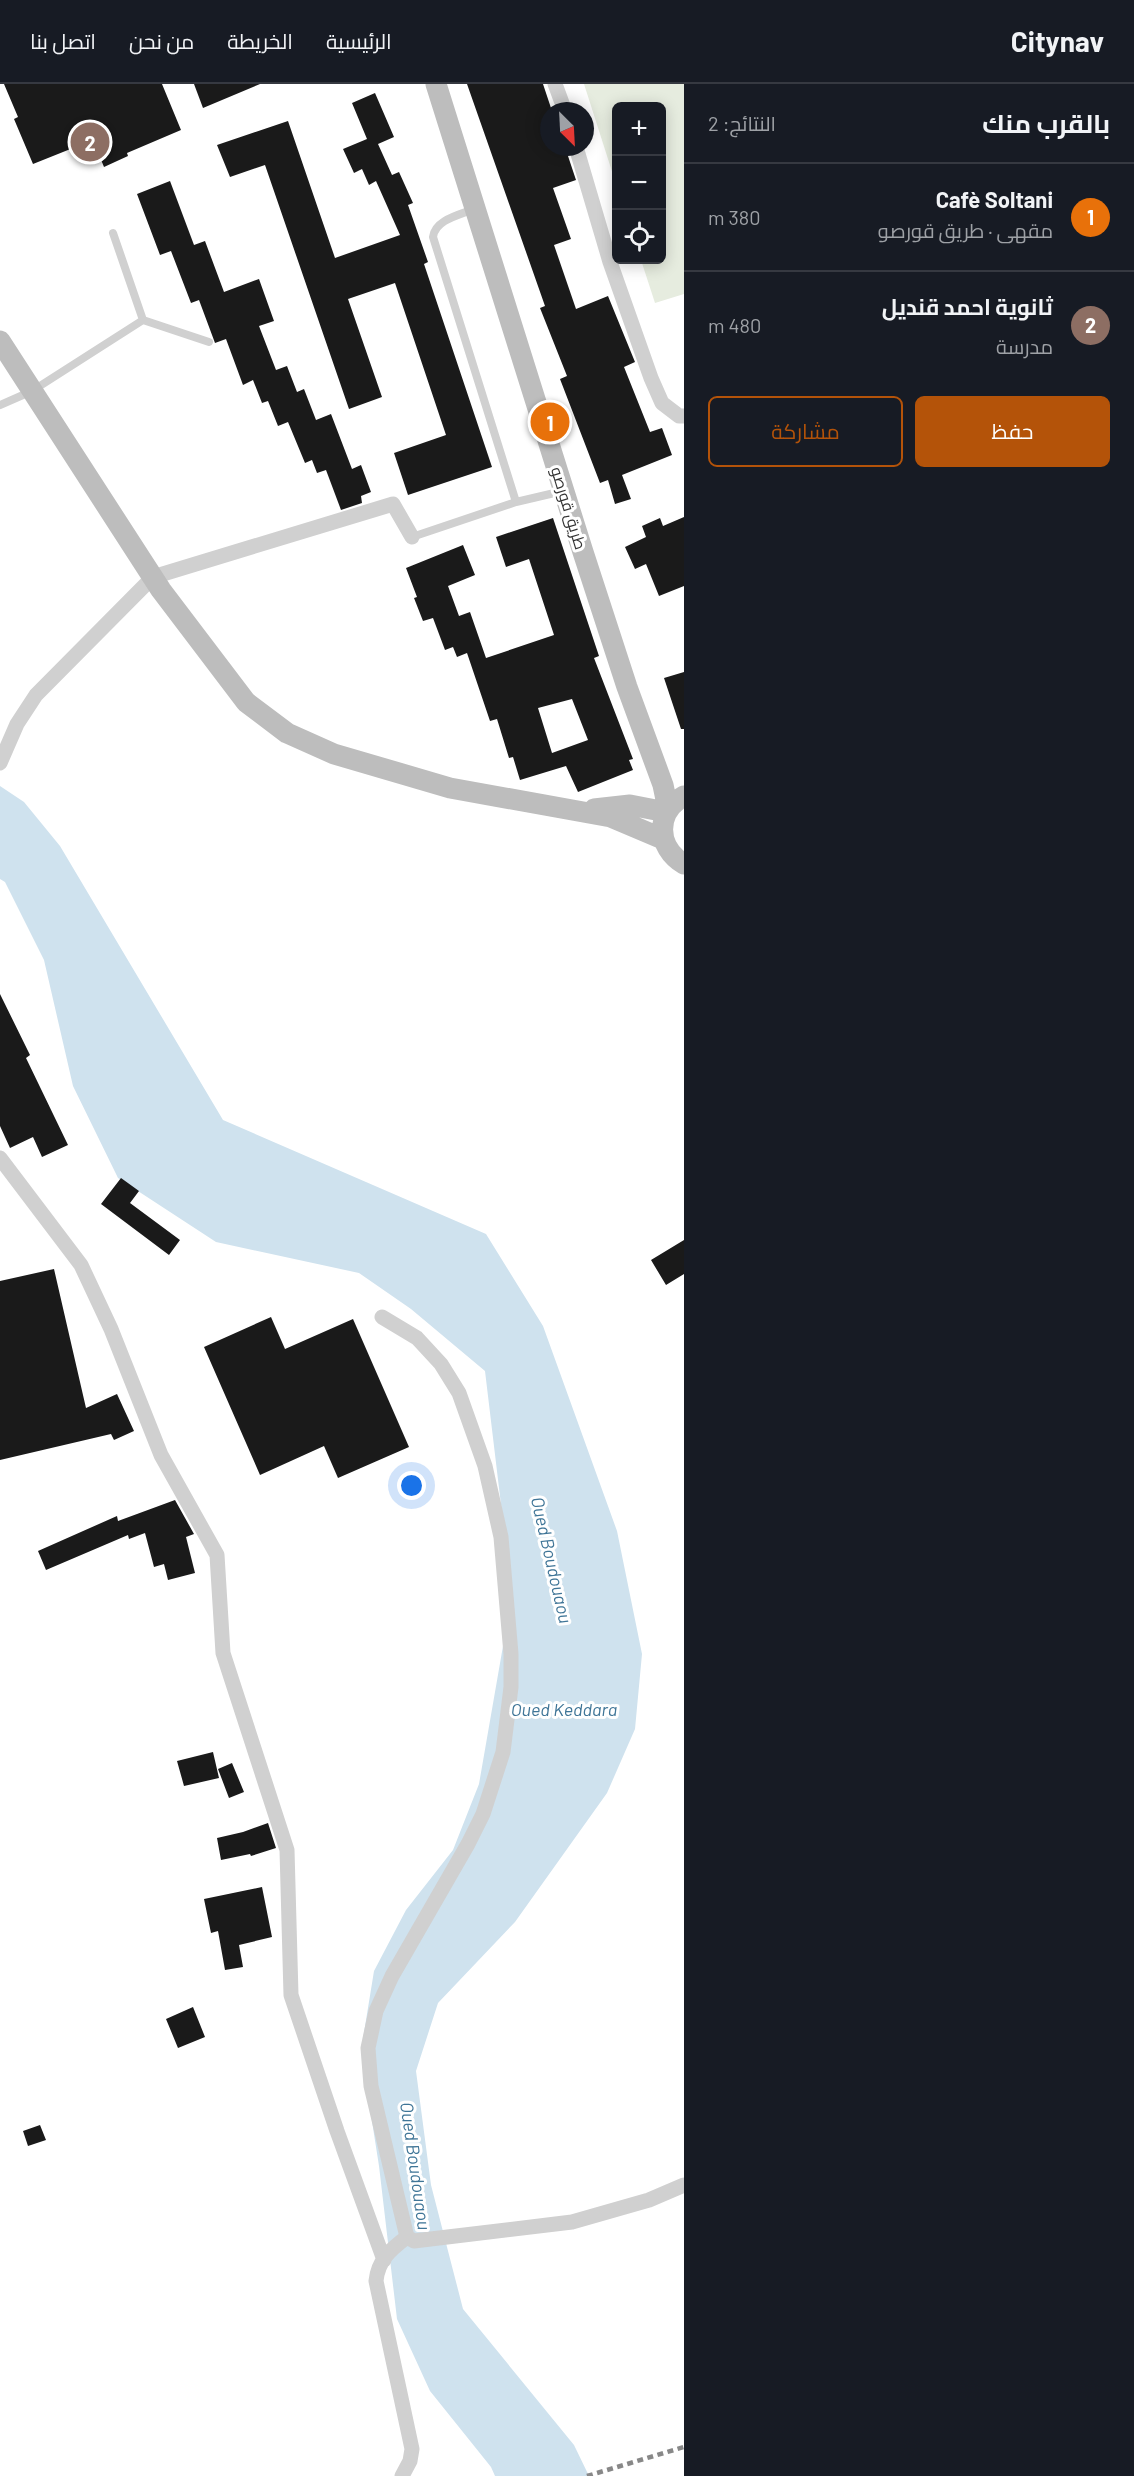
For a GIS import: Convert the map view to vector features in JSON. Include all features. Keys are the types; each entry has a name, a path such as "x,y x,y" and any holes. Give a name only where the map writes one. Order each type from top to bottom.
{"main road":[{"name":"طريق قورصو","path":"436,84 627,687 673,806"},
{"path":"0,341 153,577 246,702 287,734 333,754 450,788 611,817 663,839"},
{"path":"653,758 670,778 684,789"},
{"path":"573,811 630,805 673,806 662,829 663,839 667,849 684,864"}],"street":[{"path":"555,84 562,102"},
{"path":"579,156 610,262 651,378 662,402 679,416 684,416"},
{"path":"0,762 17,724 36,695 153,577 393,504 412,537"},
{"path":"0,1158 81,1265 111,1329 161,1455 217,1555 223,1653 287,1850 291,1995 337,2131 384,2259"},
{"path":"382,1317 417,1338 429,1350 441,1364 459,1394 485,1466 497,1513 511,1654 509,1719 494,1783 468,1844 383,1993 371,2029 368,2058 371,2086 411,2239"},
{"path":"402,2476 410,2462 412,2449 376,2281 384,2255 411,2239 572,2222 649,2200 684,2185"}],"lane":[{"path":"475,208 442,222 434,230 433,237 516,502"},
{"path":"113,232 143,320"},
{"path":"143,320 209,342"},
{"path":"0,405 32,391 143,320"},
{"path":"412,537 516,502 564,490"}],"shaded area":[{"path":"584,84 684,84 684,294 655,303 642,264 666,264 666,102 612,102 612,172 594,115 594,102 590,102"}],"water":[{"name":"Oued Keddara","path":"0,786 24,802 60,846 223,1120 486,1234 543,1326 617,1531 642,1654 635,1729 607,1793 515,1922 438,2003 416,2071 431,2185 463,2309 574,2445 589,2476 495,2476 491,2467 430,2391 397,2319 379,2166 361,2051 374,1971 406,1910 453,1850 479,1784 503,1646 505,1538 485,1371 411,1309 359,1273 216,1242 118,1178 73,1086 44,960 5,882 0,879"}],"building":[{"path":"4,84 162,84 181,130 127,153 128,156 104,167 93,140 33,164 14,119 18,117"},
{"path":"194,84 260,84 203,108"},
{"path":"467,84 543,84 549,102 540,102 540,156 568,156 576,180 553,188 571,239 554,245 576,309 608,296 635,362 624,367 650,432 662,428 672,455 622,475 631,499 615,504 608,480 600,483 560,379 567,376 540,308 545,306"},
{"path":"375,93 394,137 378,144 392,175 399,172 413,203 408,205 428,262 424,264 492,467 408,495 394,453 446,435 395,283 348,299 382,397 349,409 265,165 230,177 217,145 288,121 335,258 400,235 376,181 369,185 362,169 354,173 343,149 367,139 352,103"},
{"path":"170,181 194,245 205,241 224,292 259,279 274,321 259,326 276,370 287,366 297,392 304,389 316,420 331,414 352,469 361,465 371,492 361,496 362,503 341,510 326,470 317,473 312,460 305,463 288,422 278,426 268,401 262,403 253,380 243,385 226,339 215,343 199,300 191,303 171,251 160,255 137,194"},
{"path":"684,517 684,586 659,596 646,564 635,569 625,547 646,537 642,526 660,518 663,526"},
{"path":"553,518 599,656 594,658 633,759 629,760 633,770 578,792 566,766 520,780 513,757 509,758 497,719 490,721 467,653 457,657 453,647 445,650 433,618 423,621 406,568 463,545 475,575 448,586 459,616 470,612 486,658 554,635 529,559 506,567 496,537","holes":["572,699 588,740 552,753 538,708"]},
{"path":"684,672 684,729 681,729 664,678"},
{"path":"0,994 30,1055 26,1058 68,1145 42,1157 33,1137 10,1148 0,1126"},
{"path":"121,1178 139,1191 130,1203 180,1240 169,1255 101,1204"},
{"path":"684,1240 684,1274 666,1285 651,1260"},
{"path":"54,1269 86,1408 117,1394 134,1431 114,1440 111,1434 0,1460 0,1281"},
{"path":"271,1317 285,1349 353,1319 409,1447 338,1478 324,1446 260,1475 204,1347"},
{"path":"175,1500 194,1534 186,1537 195,1573 168,1580 164,1564 154,1567 145,1533 129,1539 128,1535 46,1570 38,1551 117,1516 118,1521"},
{"path":"213,1752 219,1778 184,1786 177,1761"},
{"path":"232,1763 244,1792 229,1798 218,1769"},
{"path":"268,1823 276,1848 251,1856 250,1854 221,1860 217,1838"},
{"path":"262,1887 272,1937 239,1945 243,1967 225,1970 218,1931 211,1933 204,1899"},
{"path":"193,2007 205,2037 178,2048 166,2019"},
{"path":"40,2125 46,2140 28,2146 23,2131"}],"railway":[{"path":"587,2476 684,2447"}],"place":[{"name":"ثانوية احمد قنديل","path":"90,142"},
{"name":"Cafè Soltani","path":"550,422"}],"water label":[{"name":"Oued Boudouaou","path":"551,1560"},
{"name":"Oued Boudouaou","path":"415,2166"}]}
